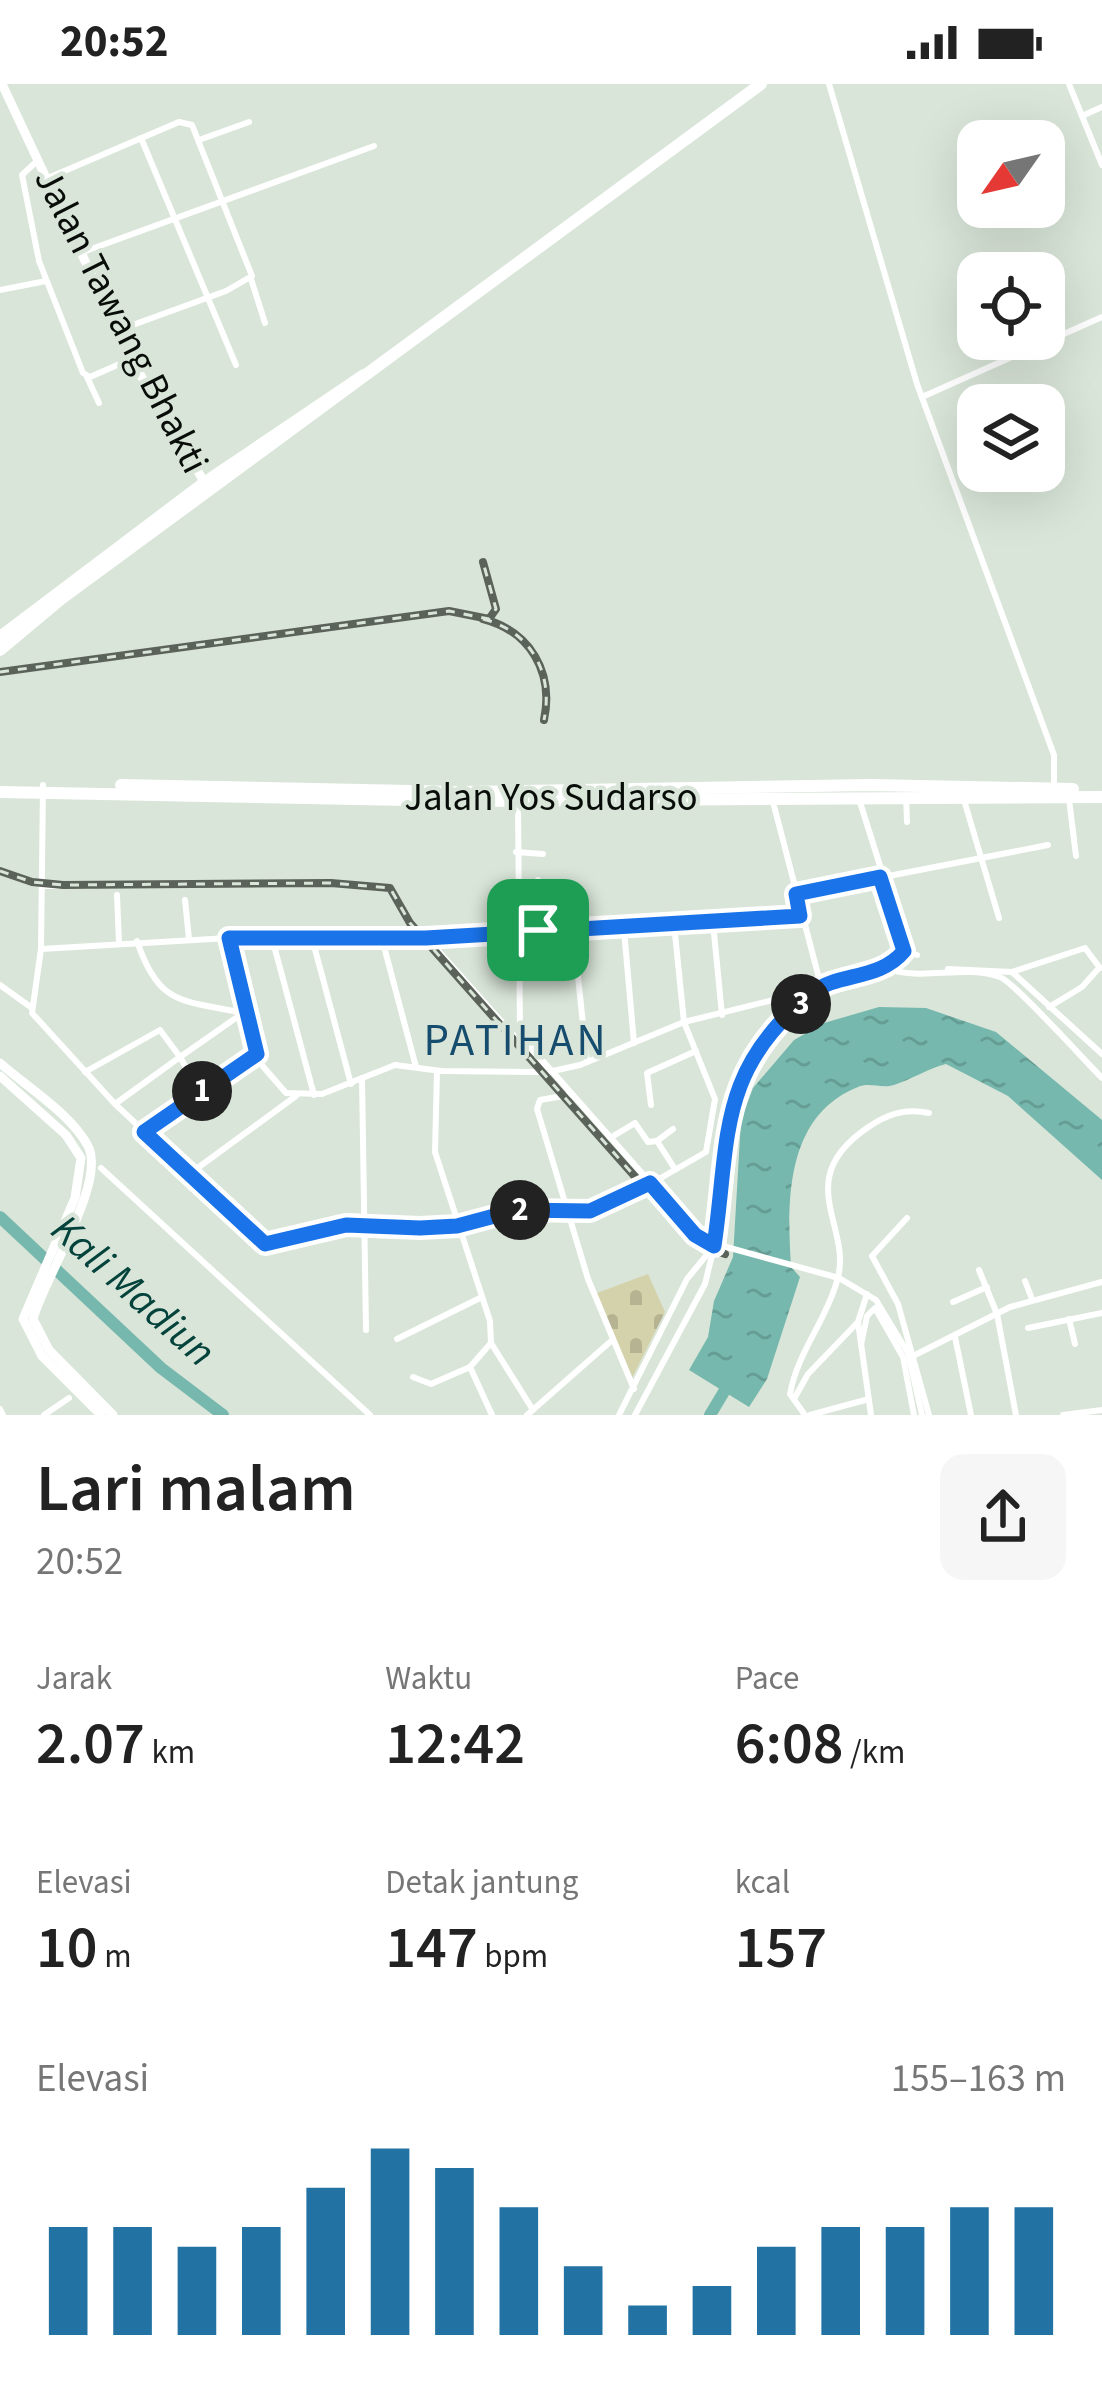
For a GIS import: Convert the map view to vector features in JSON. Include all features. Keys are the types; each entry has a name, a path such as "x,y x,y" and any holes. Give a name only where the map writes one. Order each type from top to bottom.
{"highway":[{"path":"0,637 761,84"},
{"path":"0,650 100,565"},
{"name":"Jalan Yos Sudarso","path":"0,788 1102,794"},
{"name":"Jalan Yos Sudarso","path":"44,788 518,800 683,793 772,798 964,796 1054,788 1102,794"}],"main road":[{"name":"Jalan Tawang Bhakti","path":"2,84 131,359 207,488"},
{"path":"0,1063 86,1143 93,1166 33,1306 23,1319 31,1343 101,1415"},
{"path":"0,1076 77,1148 82,1168 78,1200"},
{"path":"33,1306 34,1327 49,1351 113,1415"}],"street":[{"path":"829,84 922,397 1054,755 1054,788"},
{"path":"1069,84 1102,165"},
{"path":"1082,116 1102,107"},
{"path":"48,178 186,120 223,200 265,323"},
{"path":"199,140 249,122"},
{"path":"141,138 236,365"},
{"path":"83,251 374,146"},
{"path":"38,160 22,176 46,281 100,403"},
{"path":"119,329 251,278"},
{"path":"0,290 46,281"},
{"path":"922,397 1102,317"},
{"path":"87,377 131,359"},
{"path":"32,1008 41,949 44,788"},
{"path":"906,795 907,822"},
{"path":"1069,795 1076,856"},
{"path":"859,796 904,951"},
{"path":"964,796 999,918"},
{"path":"772,798 818,989"},
{"path":"517,1036 518,800"},
{"path":"796,894 1048,845"},
{"path":"516,852 543,854"},
{"path":"538,880 539,977"},
{"path":"42,886 90,886"},
{"path":"117,895 119,943"},
{"path":"185,900 189,939"},
{"path":"577,906 574,929 587,1062"},
{"path":"41,949 189,939 426,938 624,930 800,916"},
{"path":"712,921 722,1015"},
{"path":"0,985 32,1008 44,1029 144,1132 265,1244 329,1226 457,1226 505,1211 599,1209 712,1144 715,1100 684,1022 674,924"},
{"path":"624,930 634,1043"},
{"path":"229,938 257,1054 269,1079 297,1096"},
{"path":"272,938 314,1095"},
{"path":"312,938 351,1084"},
{"path":"382,938 416,1067"},
{"path":"426,938 695,1235 714,1248 839,1278 867,1294 901,1337 922,1415"},
{"path":"137,941 150,976 172,998 245,1013"},
{"path":"188,1175 297,1096 351,1084 393,1065 437,1071 546,1071 587,1062 684,1022 891,970 1012,972 1085,948 1101,966 1082,987 1048,1007"},
{"path":"904,951 916,955"},
{"path":"891,970 904,951"},
{"path":"938,970 1003,977 1102,1078"},
{"path":"1012,972 1102,1054"},
{"path":"635,1415 705,1284 714,1248 723,1150 737,1086 752,1058 818,989"},
{"path":"116,1103 245,1013"},
{"path":"86,1072 158,1029 200,1093"},
{"path":"652,1105 647,1073 696,1051"},
{"path":"144,1132 257,1054"},
{"path":"437,1071 434,1147 491,1324 491,1343 530,1413 610,1342"},
{"path":"362,1078 366,1330"},
{"path":"569,1095 541,1100 537,1106 610,1342 634,1389"},
{"path":"868,1399 807,1415 794,1399 794,1374 803,1349 839,1278 828,1192 832,1168 850,1142 880,1119 903,1111 928,1113"},
{"path":"610,1138 635,1123 648,1142 673,1129"},
{"path":"657,1141 675,1169"},
{"path":"101,1168 370,1415"},
{"path":"907,1218 872,1256 898,1304 915,1355 922,1415"},
{"path":"620,1415 687,1279 714,1248"},
{"path":"979,1270 997,1314 1016,1415"},
{"path":"1025,1281 1032,1299"},
{"path":"915,1355 1032,1299 1102,1282"},
{"path":"953,1302 987,1288"},
{"path":"867,1294 858,1322 871,1415"},
{"path":"397,1339 480,1298"},
{"path":"861,1345 866,1316 875,1308 903,1357 922,1415"},
{"path":"1028,1328 1102,1313"},
{"path":"1069,1319 1075,1344"},
{"path":"794,1399 808,1374 858,1322"},
{"path":"955,1337 970,1415"},
{"path":"413,1377 431,1384 470,1367 491,1343"},
{"path":"470,1367 491,1415"},
{"path":"44,1415 69,1398"},
{"path":"1063,1415 1097,1412"}],"green space":[{"path":"648,1274 665,1312 631,1380 597,1293"}],"water":[{"path":"879,1007 926,1008 996,1032 1102,1120 1102,1180 1008,1096 946,1064 894,1085 858,1087 834,1100 816,1118 796,1164 790,1242 791,1267 800,1277 767,1379 749,1407 689,1370 708,1337 714,1301 733,1257 741,1120 753,1088 794,1040 824,1023"}],"waterway":[{"name":"Kali Madiun","path":"0,1217 161,1368 223,1415"},
{"name":"Kali Madiun","path":"710,1415 731,1380"}],"railway":[{"path":"0,672 449,611 489,619 496,609 483,562"},
{"path":"483,619 514,633 535,656 545,686 544,720"},
{"path":"0,871 32,882 63,885 331,883 390,888 410,923 693,1242 725,1254"}],"district":[{"name":"PATIHAN","path":"516,1041"}],"route":[{"path":"880,877 905,948 886,968 814,990 746,1067 729,1114 714,1246 695,1235 650,1183 619,1202 578,1213 505,1211 457,1226 420,1228 329,1226 265,1244 144,1132 257,1054 229,938 426,938 538,930 624,930 800,916 796,894 880,877"}]}
